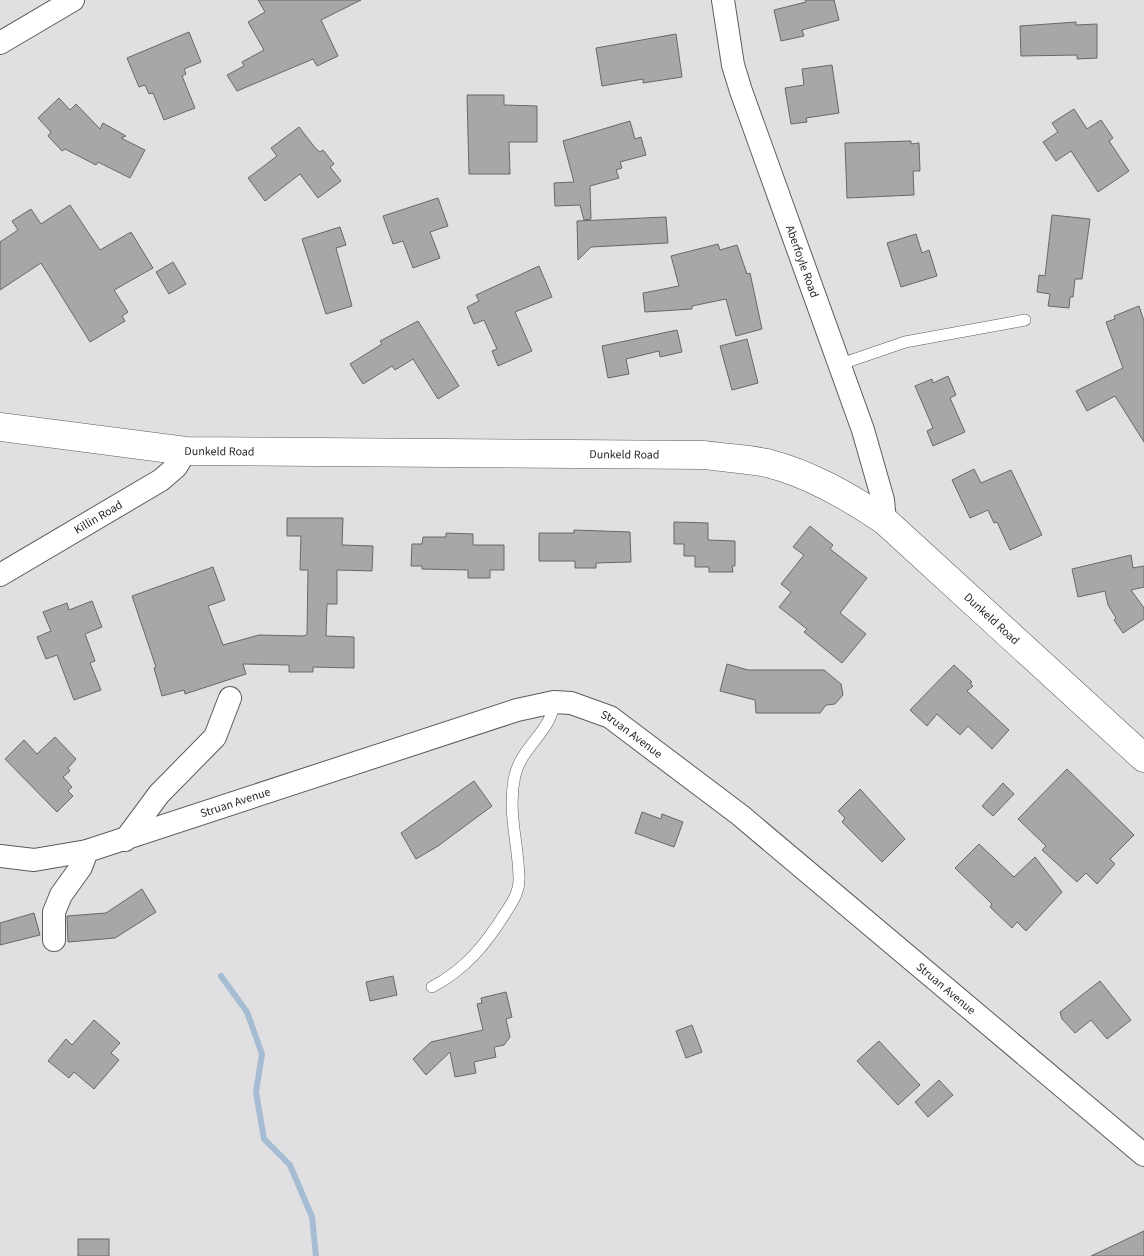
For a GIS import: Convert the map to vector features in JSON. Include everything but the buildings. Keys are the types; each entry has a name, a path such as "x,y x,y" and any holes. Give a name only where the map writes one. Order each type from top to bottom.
{"main road":[{"name":"Dunkeld Road","path":"0,427 186,451 705,455 765,463 785,468 839,492 885,521 1144,758"}],"street":[{"path":"0,43 73,0"},
{"name":"Aberfoyle Road","path":"723,0 733,65 841,364 874,464 883,500 885,521"},
{"name":"Killin Road","path":"0,574 161,480 176,467 186,451"},
{"path":"125,840 159,794 215,737 230,698"},
{"name":"Struan Avenue","path":"0,856 34,860 87,851 517,710 554,702 571,703 591,708 610,717 740,815 1144,1155"},
{"path":"54,940 54,912 61,895 81,867 87,851"}],"lane":[{"path":"841,364 905,342 1025,320"},
{"path":"432,987 461,969 478,952 514,899 519,877 511,807 515,775 521,757 550,722 553,715 554,702"}],"waterway":[{"path":"221,976 247,1012 262,1054 256,1092 264,1139 290,1165 312,1217 316,1256"}]}
